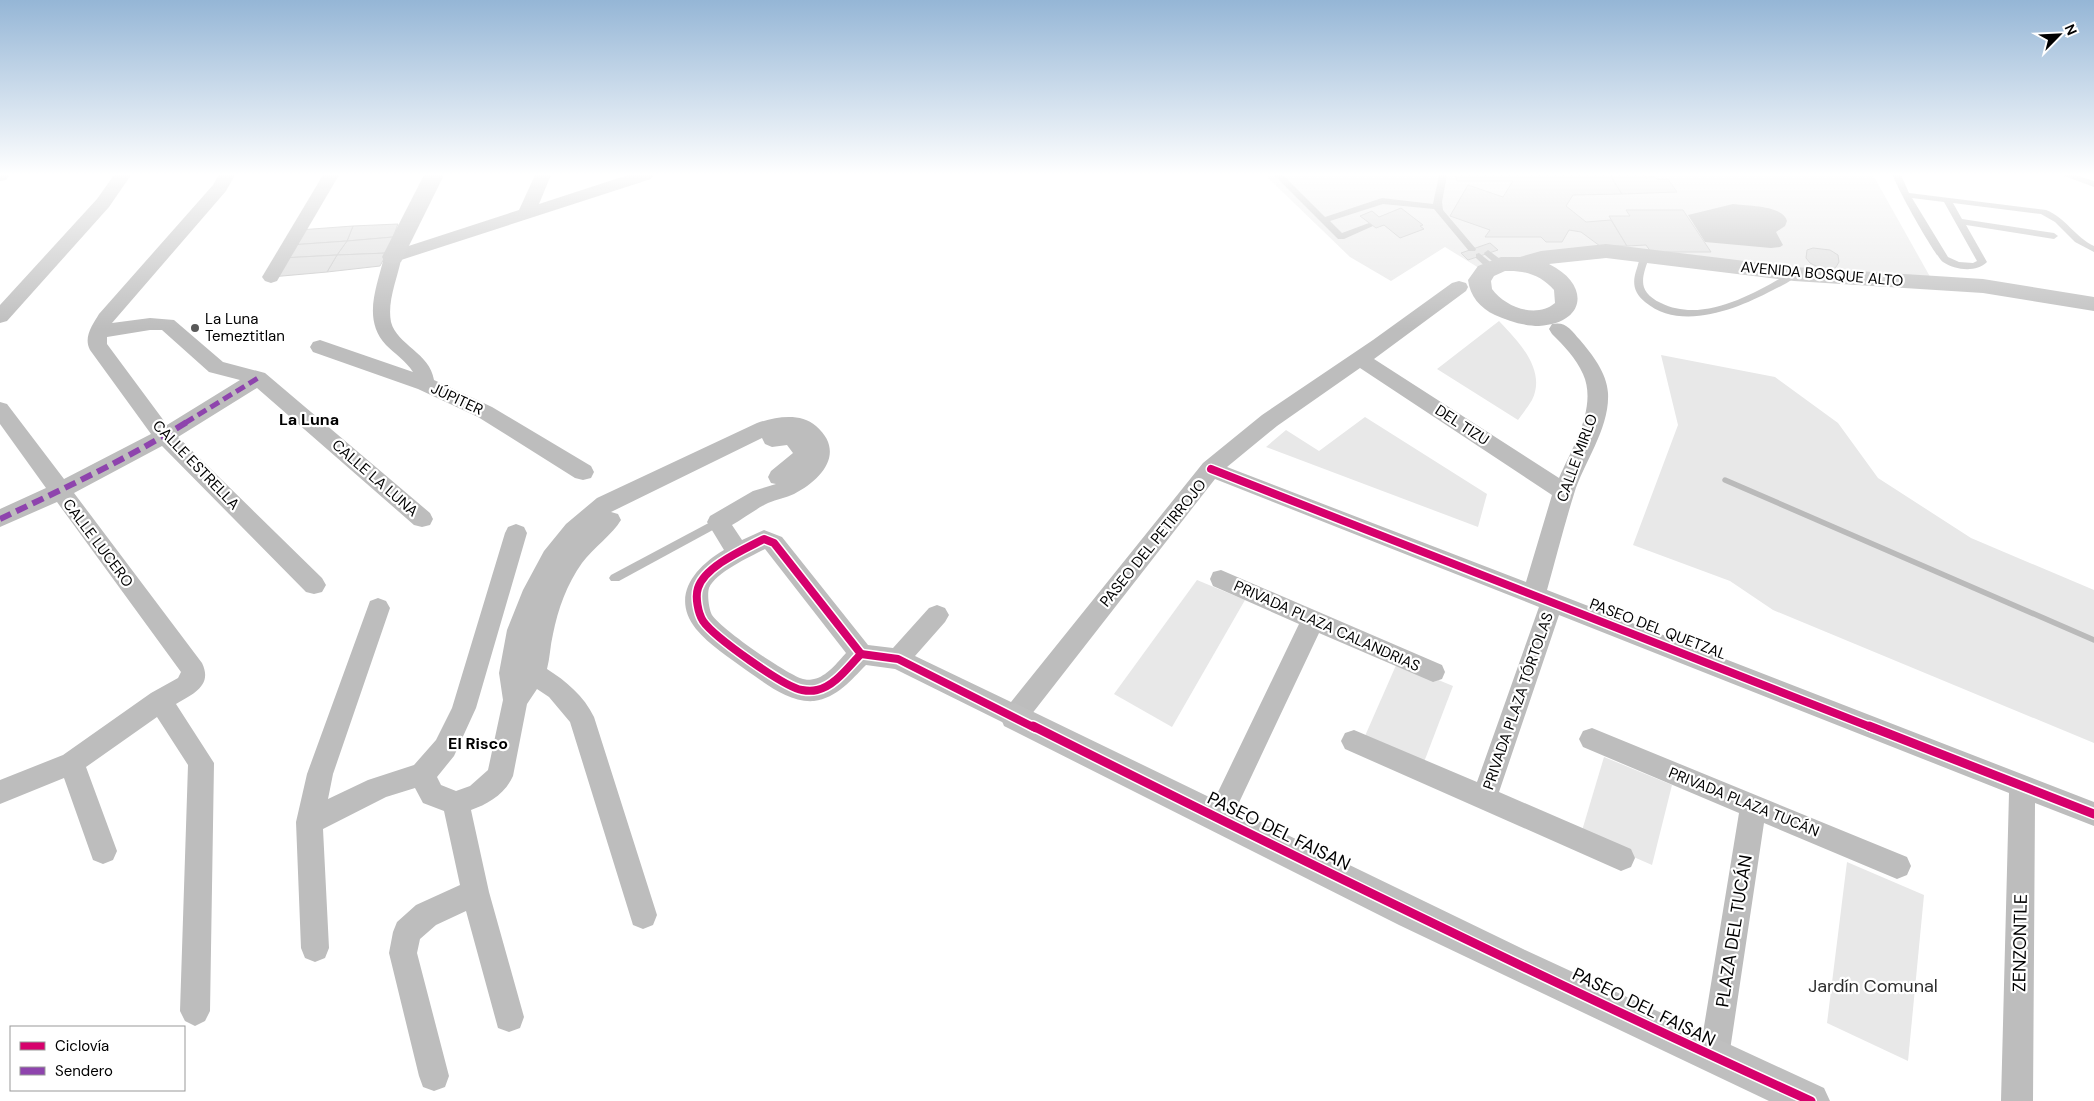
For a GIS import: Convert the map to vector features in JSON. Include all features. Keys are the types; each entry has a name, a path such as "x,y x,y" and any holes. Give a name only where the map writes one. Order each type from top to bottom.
{"street":[{"path":"0,317 82,226"},
{"path":"98,332 106,318 186,226"},
{"path":"271,277 301,226"},
{"path":"408,226 393,257 381,310 382,323 387,334 423,371 425,384"},
{"path":"393,257 484,226"},
{"name":"AVENIDA BOSQUE ALTO","path":"1484,265 1606,251 1794,274 1983,286 2094,304"},
{"path":"1484,265 1545,271 1563,285 1568,296 1566,306 1555,324 1516,316 1501,310 1486,299 1480,287 1484,265"},
{"name":"PASEO DEL PETIRROJO","path":"1015,716 1212,469 1230,451 1258,428 1360,359 1484,265"},
{"name":"CALLE LA LUNA","path":"98,332 150,324 167,324 216,367 258,378 422,519"},
{"name":"CALLE MIRLO","path":"1543,600 1564,492 1591,427 1598,399 1597,383 1589,368 1555,324"},
{"name":"CALLE ESTRELLA","path":"98,332 97,345 164,436 314,585"},
{"name":"JÚPITER","path":"320,347 425,384 485,412 583,472"},
{"name":"DEL TIZU","path":"1360,359 1564,492"},
{"path":"0,519 59,491 164,436 258,378"},
{"name":"CALLE LUCERO","path":"0,409 193,670 193,678 187,685 160,701"},
{"path":"422,774 432,794 456,803 479,795 500,776 522,673 541,631 568,561 590,536 617,514 645,499 769,440 781,437 792,438 800,443 804,453 799,462 776,480 753,502 718,522 738,552"},
{"name":"PASEO DEL QUETZAL","path":"1212,469 2094,814"},
{"path":"753,502 769,541 861,654 832,682 819,689 803,691 787,684 717,635 703,620 697,598 698,586 712,571 738,552 769,541"},
{"path":"309,822 379,785 396,779 422,774 445,748 464,708 516,533"},
{"name":"PRIVADA PLAZA CALANDRIAS","path":"1220,578 1433,672"},
{"name":"PRIVADA PLAZA TÓRTOLAS","path":"1484,798 1543,600"},
{"path":"315,948 309,822 320,774 378,608"},
{"path":"898,659 937,615"},
{"path":"1218,819 1313,620"},
{"name":"PASEO DEL FAISAN","path":"861,654 898,659 1218,819 1714,1057 1811,1101"},
{"path":"522,673 558,689 581,717 643,915"},
{"path":"0,792 72,763 160,701 201,763 195,1011"},
{"name":"PRIVADA PLAZA TUCÁN","path":"1592,739 1897,866"},
{"name":"PRIVADA PLAZA TÓRTOLAS","path":"1354,741 1621,858"},
{"path":"72,763 103,851"},
{"name":"ZENZONTLE","path":"2018,1101 2022,785"},
{"path":"456,803 475,892 509,1017"},
{"name":"PLAZA DEL TUCÁN","path":"1714,1057 1754,806"},
{"path":"434,1076 403,953 407,932 426,915 475,892"}],"lane":[{"path":"1330,226 1340,237 1367,226"},
{"path":"1451,226 1462,236 1484,265"},
{"path":"1925,226 1945,259 1956,265 1979,265 1982,262 1980,257 1961,226"},
{"path":"1992,226 2054,236"},
{"path":"2066,226 2075,239 2094,249"},
{"path":"1646,255 1637,280 1638,289 1644,297 1656,306 1672,312 1689,314 1706,312 1765,292 1794,274"},
{"path":"615,578 718,522"}],"green space":[{"path":"1318,226 1902,226 1933,282 1653,254 1479,268 1445,247 1391,281 1350,257"},
{"path":"1499,321 1522,347 1533,367 1536,378 1536,389 1532,400 1518,420 1437,369"},
{"path":"1661,355 1775,377 1838,423 1878,478 1971,538 2094,590 2094,743 1773,610 1730,581 1633,545 1678,425"},
{"path":"1365,417 1487,494 1478,527 1266,447 1286,430 1319,451"},
{"path":"1197,580 1245,600 1172,727 1114,694"},
{"path":"1397,663 1453,686 1424,762 1365,736"},
{"path":"1604,757 1672,785 1652,865 1581,834"},
{"name":"Jardín Comunal","path":"1847,862 1924,895 1908,1061 1827,1023"}],"shaded area":[{"path":"1695,226 1784,226 1776,232 1783,245 1780,247 1771,248 1705,242"}],"building":[{"path":"353,226 397,226 393,237 347,241"},
{"path":"353,226 347,241 290,245 299,230"},
{"path":"1386,226 1421,226 1424,229 1400,238"},
{"path":"1480,226 1615,226 1627,246 1600,246 1581,232 1569,230 1562,242 1546,242 1541,237 1485,237 1490,230"},
{"path":"1615,226 1694,226 1711,252 1651,252 1646,245 1627,246"},
{"path":"393,237 387,253 337,255 347,241"},
{"path":"347,241 337,255 282,258 290,245"},
{"path":"1490,243 1498,250 1468,260 1461,253"},
{"path":"1813,248 1830,250 1838,255 1839,262 1836,267 1832,270 1822,269 1810,263 1806,258 1807,250"},
{"path":"387,253 380,266 327,272 337,255"},
{"path":"337,255 327,272 271,277 282,258"}],"waterway":[{"path":"1725,480 2094,640"}],"marked path":[{"path":"0,519 59,491 164,436 258,378"}],"cycle path":[{"path":"1211,469 2094,814"},
{"path":"861,654 829,685 816,690 801,690 751,660 722,639 704,622 698,604 697,593 699,585 719,564 738,553 764,539 774,543 861,654 898,659 1218,819 1714,1057 1811,1101"}],"place":[{"name":"La Luna Temeztitlan","path":"195,328"}],"district":[{"name":"La Luna","path":"309,419"},
{"name":"El Risco","path":"478,743"}]}
